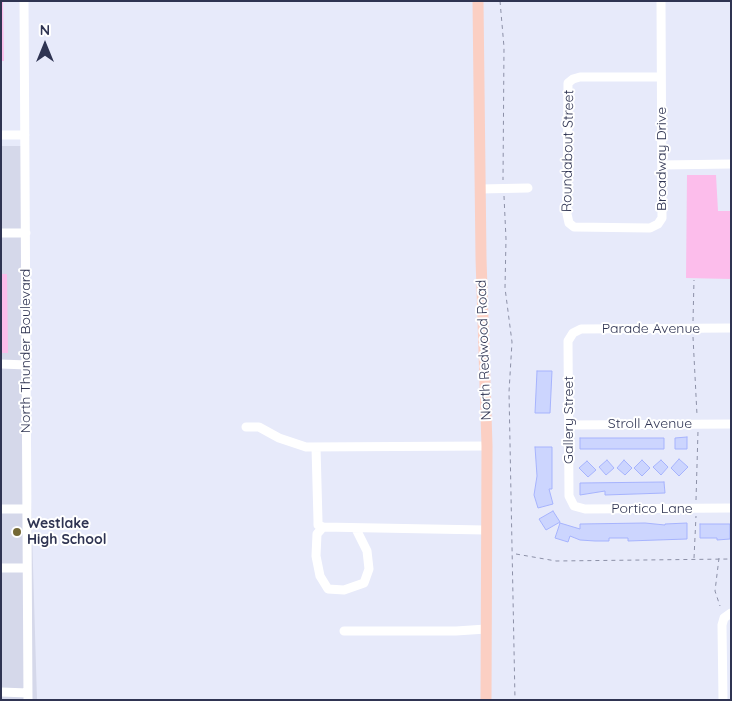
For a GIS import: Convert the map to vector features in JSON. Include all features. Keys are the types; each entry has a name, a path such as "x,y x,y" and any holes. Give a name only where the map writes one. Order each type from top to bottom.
{"main road":[{"name":"North Redwood Road","path":"478,1 486,446 486,700"}],"street":[{"name":"North Thunder Boulevard","path":"24,1 28,696"},
{"name":"Broadway Drive","path":"569,223 578,228 647,228 656,226 662,215 661,1"},
{"name":"Roundabout Street","path":"569,223 567,205 568,83 580,77 661,77"},
{"path":"1,135 25,135"},
{"path":"662,165 731,164"},
{"path":"480,189 528,188"},
{"path":"1,233 26,233"},
{"name":"Parade Avenue","path":"572,333 581,329 692,325 731,328"},
{"name":"Gallery Street","path":"572,333 568,341 569,496 574,506"},
{"path":"1,364 27,365"},
{"name":"Stroll Avenue","path":"569,425 731,424"},
{"path":"246,427 259,427 292,444 316,447 486,446"},
{"path":"316,447 318,525 356,529 373,527 485,530"},
{"name":"Portico Lane","path":"574,506 585,509 731,508"},
{"path":"1,509 26,509"},
{"path":"323,527 317,534 316,556 320,576 328,589 344,590 364,583 369,569 367,551 356,529"},
{"path":"1,568 26,568"},
{"path":"723,700 722,625 728,614"},
{"path":"344,631 486,629"},
{"path":"1,692 28,696"}],"path":[{"path":"500,1 504,46 505,288 512,342 509,392 515,700"},
{"path":"694,280 692,325 698,400 694,558"},
{"path":"516,554 572,561 731,559"},
{"path":"719,558 715,591 720,606"}],"shaded area":[{"path":"1,1 3,1 4,61 1,61"},
{"name":"Westlake High School","path":"1,146 24,146 27,365 37,700 1,700"},
{"path":"687,175 716,175 718,211 731,211 731,279 686,278"},
{"path":"1,274 7,274 8,353 1,353"}],"building":[{"path":"537,371 552,371 550,413 535,413"},
{"path":"687,437 687,449 675,449 675,438"},
{"path":"580,438 664,438 664,449 580,449"},
{"path":"535,447 552,447 552,489 549,489 553,504 538,508 534,495 537,476"},
{"path":"679,459 688,467 679,476 671,468"},
{"path":"607,460 614,468 606,475 599,467"},
{"path":"624,460 632,468 625,475 617,468"},
{"path":"642,460 650,468 642,476 634,468"},
{"path":"661,460 668,467 661,475 653,467"},
{"path":"587,461 596,470 588,477 579,468"},
{"path":"664,482 665,493 605,495 605,491 580,495 580,483"},
{"path":"553,511 560,522 546,530 539,519"},
{"path":"560,523 580,529 580,524 645,523 665,525 687,523 687,539 628,541 628,538 609,538 609,541 595,541 580,540 570,536 568,542 555,538"},
{"path":"700,524 730,524 730,539 700,538"}],"place":[{"name":"Westlake High School","path":"17,532"}]}
